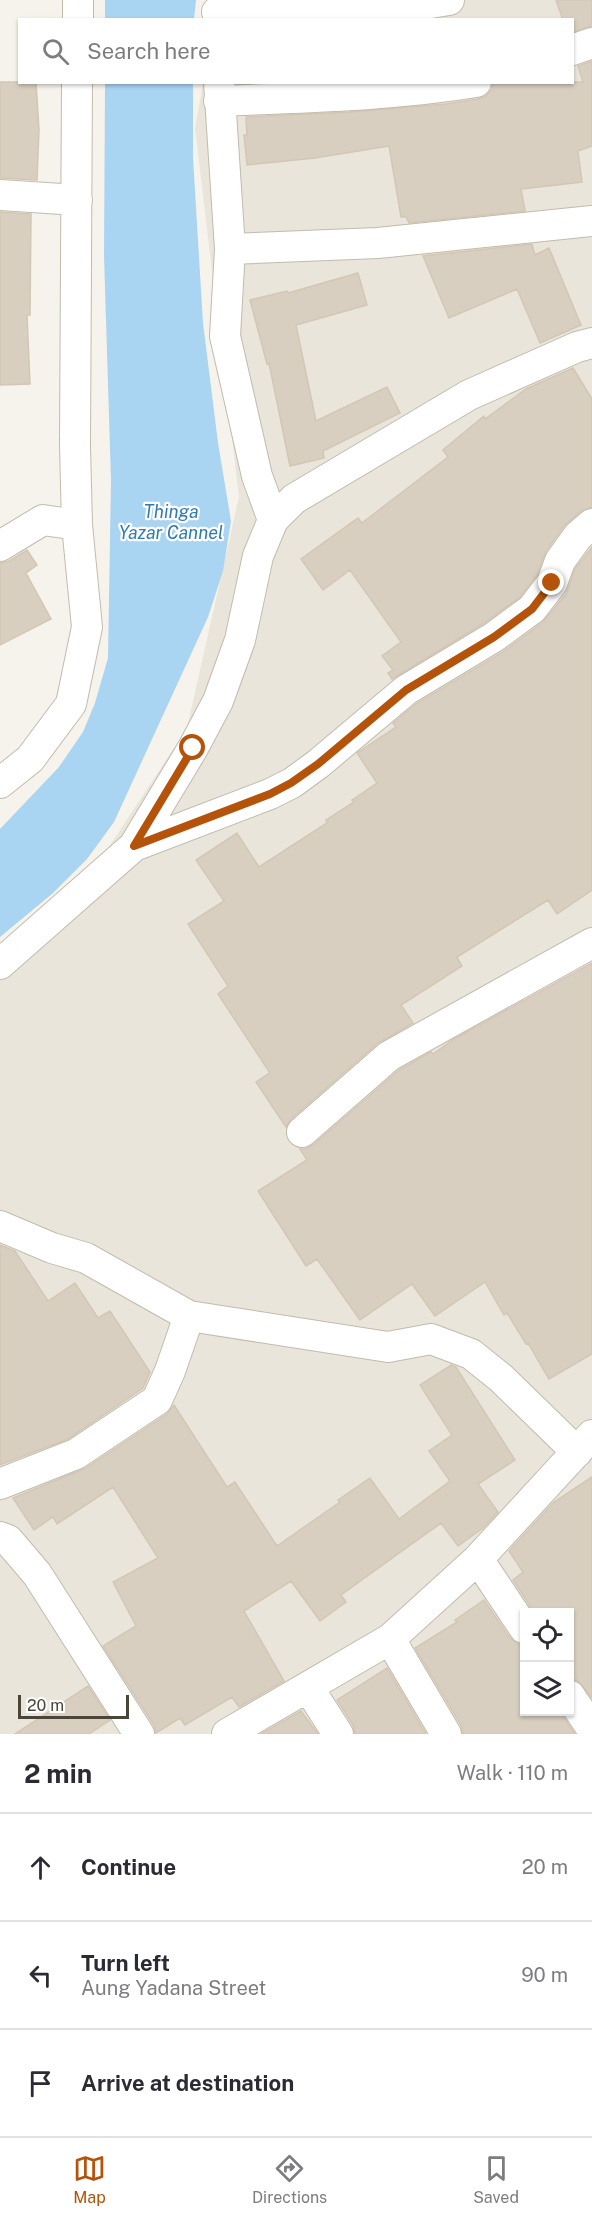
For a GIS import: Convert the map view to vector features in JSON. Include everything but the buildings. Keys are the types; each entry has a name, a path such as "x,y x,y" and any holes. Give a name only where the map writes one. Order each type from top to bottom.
{"street":[{"path":"78,0 78,18"},
{"path":"217,10 294,14 388,10 449,0"},
{"path":"574,50 592,43"},
{"path":"0,783 30,759 71,704 87,627 77,525 75,445 77,84"},
{"path":"273,520 257,476 225,336 230,249 219,92 324,97 444,88 465,84"},
{"path":"0,195 77,200"},
{"path":"230,249 378,243 592,221"},
{"path":"0,964 134,846 193,748 218,701 240,640 258,556 273,520 294,499 469,395 577,347 592,343"},
{"path":"0,546 44,520 77,525"},
{"path":"134,846 270,794 309,770 406,690 494,637 532,609 552,583 560,561 585,528 592,524"},
{"path":"302,1132 389,1056 592,943"},
{"path":"0,1226 52,1248 86,1258 189,1316 388,1347 431,1339 471,1354 585,1443 478,1559 390,1640 227,1734"},
{"path":"0,1484 76,1454 157,1400 171,1371 189,1316"},
{"path":"0,1537 8,1540 37,1574 139,1734"},
{"path":"478,1559 520,1621"},
{"path":"390,1640 446,1734"},
{"path":"308,1687 338,1734"},
{"path":"574,1702 592,1729"}],"shaded area":[{"path":"218,0 592,0 592,1734 0,1734 0,946 105,853 187,728 239,497 195,128 203,84 574,84 574,18 214,18"}],"water":[{"path":"105,0 196,0 194,18 105,18"},
{"name":"Thinga Yazar Cannel","path":"105,84 193,84 193,158 203,323 218,443 231,521 223,571 208,617 114,822 87,859 53,893 0,937 0,829 59,767 83,732 95,703 108,658 111,480 104,256"}],"route":[{"path":"193,748 134,846 270,794 291,783 318,764 406,690 494,637 532,609 552,583"}]}
